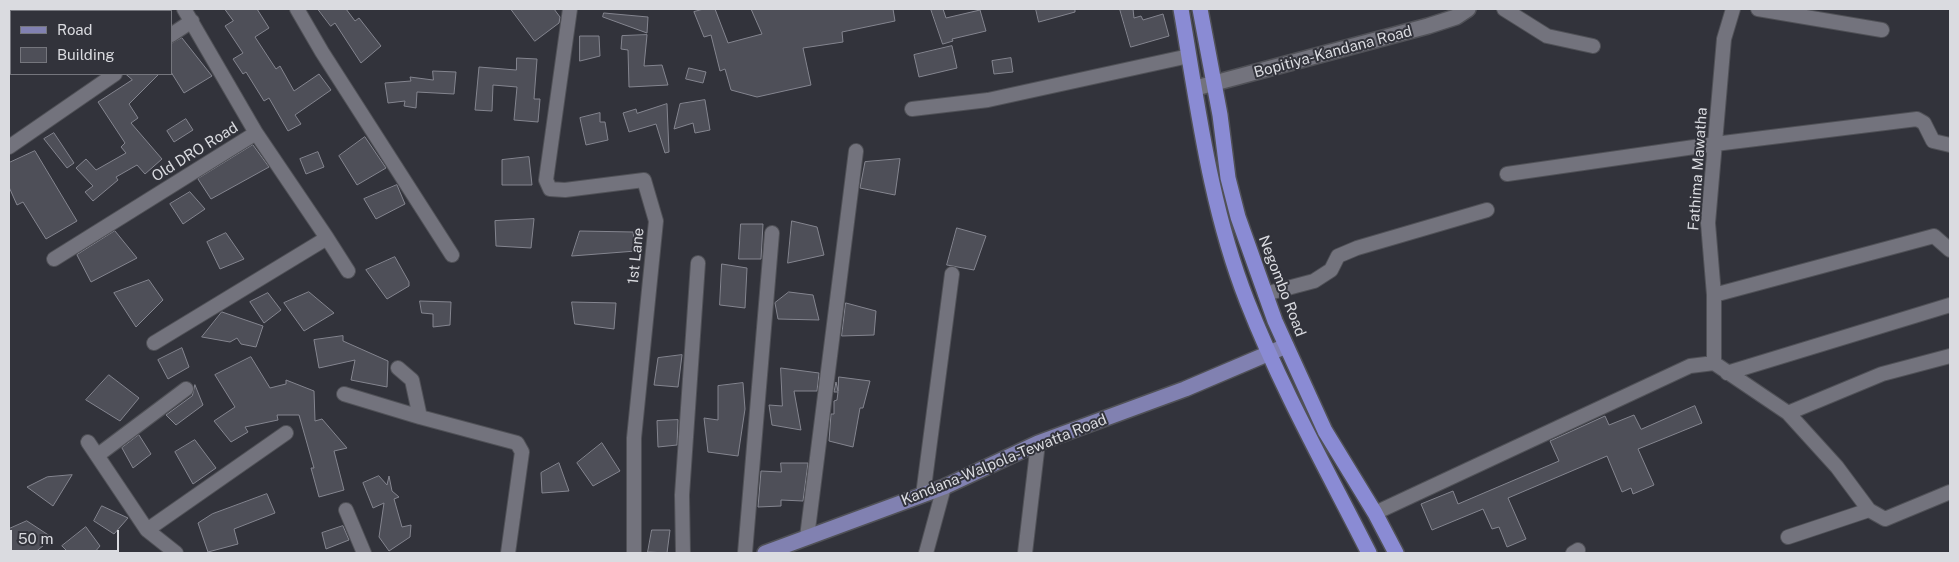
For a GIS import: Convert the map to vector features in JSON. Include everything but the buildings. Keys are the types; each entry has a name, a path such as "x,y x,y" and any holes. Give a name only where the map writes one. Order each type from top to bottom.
{"highway":[{"path":"1180,9 1196,88 1211,184 1246,299 1310,440 1369,553"},
{"name":"Negombo Road","path":"1200,9 1220,115 1228,178 1238,217 1265,294 1286,346 1325,431 1375,513 1396,553"}],"main road":[{"name":"Kandana-Walpola-Tewatta Road","path":"765,553 944,487 1038,443 1186,389 1286,346"}],"street":[{"path":"297,9 322,52 452,255"},
{"name":"1st Lane","path":"570,9 546,180 550,189 565,190 644,180 656,221 634,438 634,553"},
{"name":"Bopitiya-Kandana Road","path":"1196,88 1428,26 1456,17 1468,9"},
{"path":"1504,9 1548,36 1593,46"},
{"name":"Fathima Mawatha","path":"1714,363 1714,295 1708,223 1724,39 1733,9"},
{"path":"1758,9 1882,30"},
{"path":"172,34 188,15"},
{"name":"Old DRO Road","path":"54,259 256,133 188,15"},
{"path":"912,109 988,100 1189,56"},
{"path":"9,147 114,75"},
{"path":"1507,174 1715,144 1918,119 1924,123 1934,141 1950,145"},
{"path":"256,133 348,271"},
{"path":"807,537 856,151"},
{"path":"1265,294 1314,281 1331,270 1338,256 1357,248 1488,210"},
{"path":"745,553 772,233"},
{"path":"1714,295 1934,236 1950,250"},
{"path":"154,343 327,238"},
{"path":"683,553 682,495 698,263"},
{"path":"923,495 952,274"},
{"path":"1727,373 1950,305"},
{"path":"1788,414 1882,374 1950,356"},
{"path":"1375,513 1690,366 1714,363 1788,414 1837,467 1868,510 1885,519 1950,492"},
{"path":"398,368 412,380 420,417"},
{"path":"98,454 186,389"},
{"path":"344,394 517,443 522,452 508,553"},
{"path":"147,530 286,433"},
{"path":"88,442 98,454 147,530 176,553"},
{"path":"1025,553 1038,443"},
{"path":"926,553 944,487"},
{"path":"346,510 364,553"},
{"path":"1788,536 1868,510"}]}
